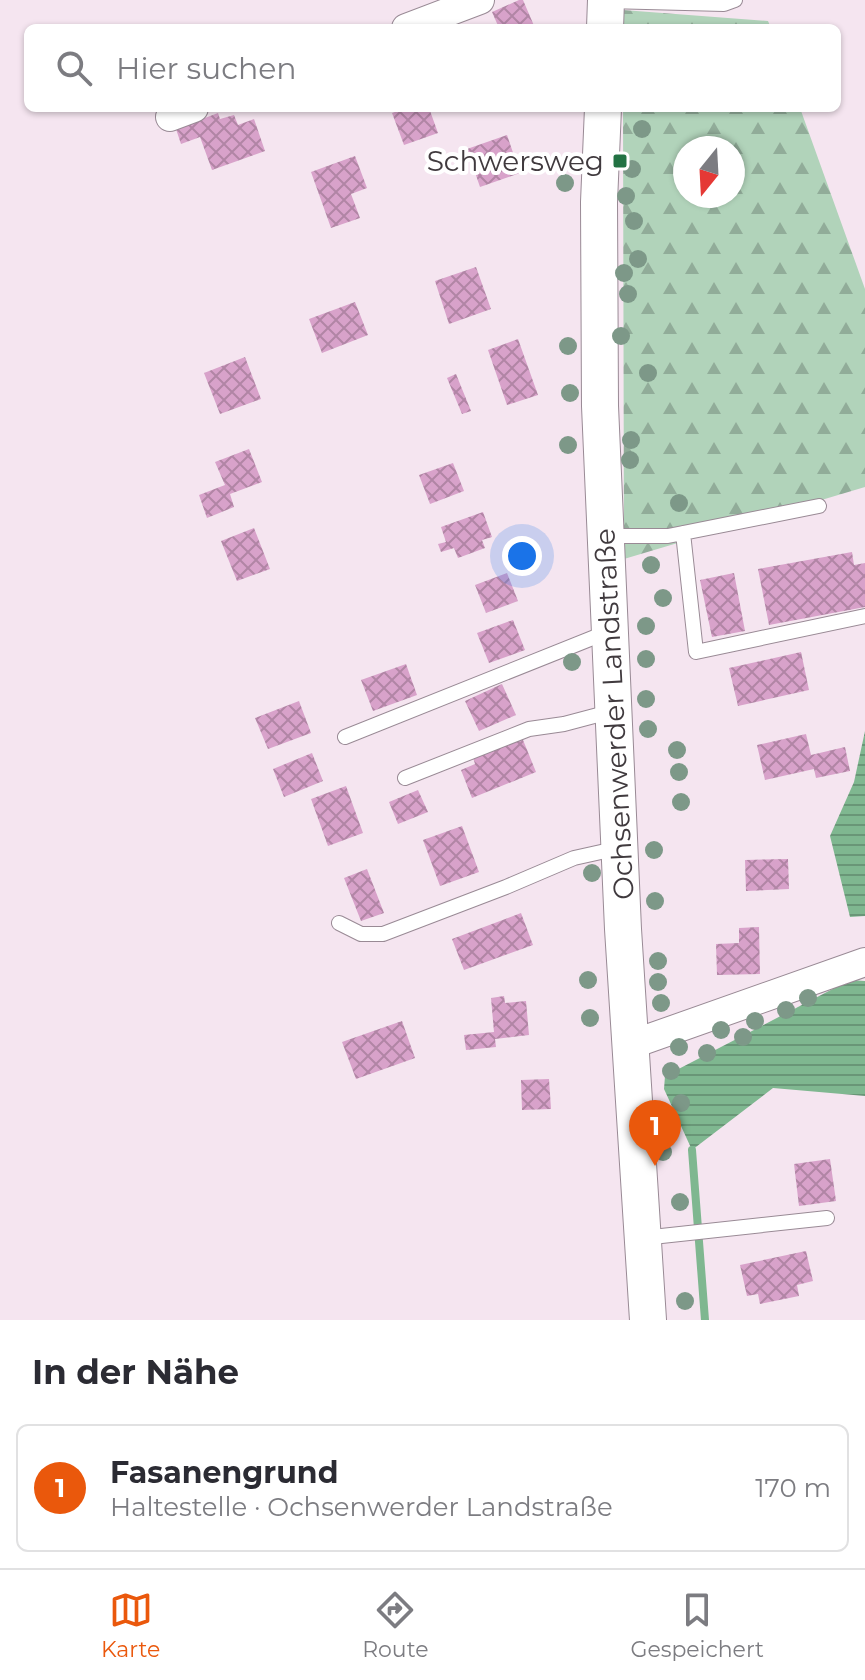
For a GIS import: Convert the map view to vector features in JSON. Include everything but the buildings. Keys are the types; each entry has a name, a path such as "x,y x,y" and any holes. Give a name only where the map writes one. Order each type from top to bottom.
{"street":[{"path":"417,24 480,0"},
{"name":"Ochsenwerder Landstraße","path":"603,112 599,202 600,406 630,1045 648,1320"},
{"path":"630,1045 865,962"}],"lane":[{"path":"606,10 724,4 735,0"},
{"path":"606,536 668,536 819,506"},
{"path":"683,533 696,652 865,616"},
{"path":"345,737 610,630"},
{"path":"405,778 529,729 614,711"},
{"path":"339,923 361,934 383,934 574,858 620,848"},
{"path":"642,1238 827,1218"}],"green space":[{"path":"623,10 768,21 769,24 623,24"},
{"path":"623,112 801,112 865,289 865,487 624,559"}],"shaded area":[{"path":"865,731 865,916 850,917 830,836 854,782"},
{"path":"850,980 865,981 865,1096 773,1088 692,1150 664,1089 665,1076"}],"waterway":[{"path":"692,1150 705,1320"}],"place":[{"name":"Schwersweg","path":"620,161"},
{"name":"Fasanengrund","path":"655,1166"}]}
